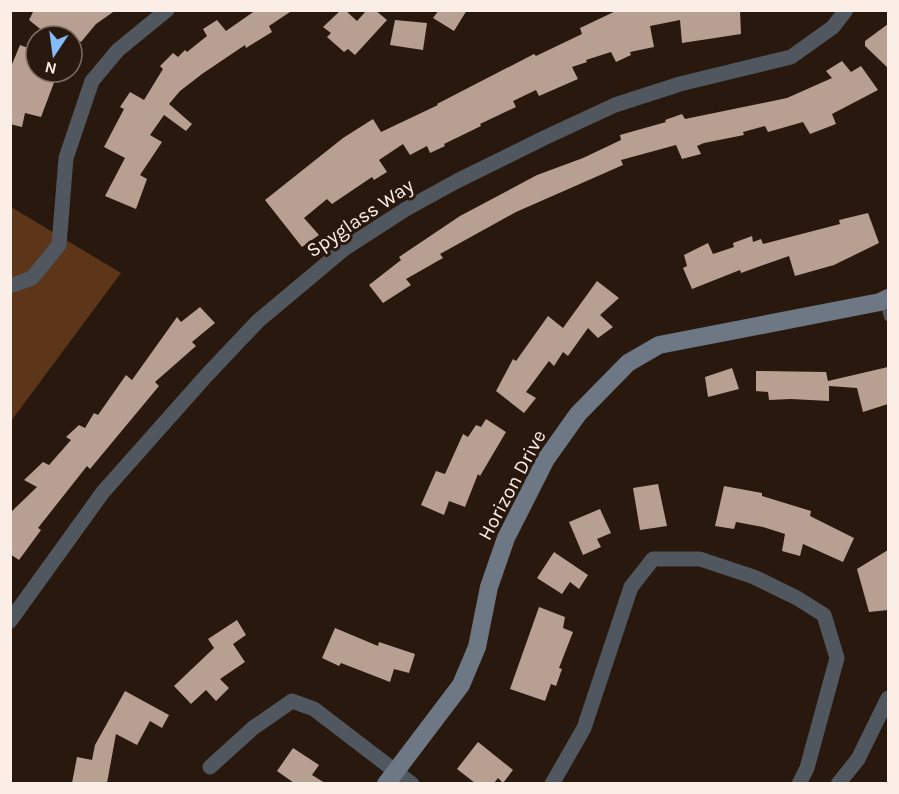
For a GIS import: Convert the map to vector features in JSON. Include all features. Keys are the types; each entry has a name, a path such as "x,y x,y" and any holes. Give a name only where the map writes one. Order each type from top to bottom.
{"street":[{"path":"10,286 32,278 59,245 66,158 92,81 118,50 167,10"},
{"name":"Spyglass Way","path":"10,621 103,492 206,376 258,321 344,249 406,209 458,181 615,105 680,84 791,57 832,27 846,10"},
{"name":"Horizon Drive","path":"391,776 461,685 477,647 489,587 506,538 546,459 578,414 628,363 659,345 887,305"},
{"path":"552,783 584,728 631,587 653,559 700,560 754,577 797,598 824,615 837,658 807,768 799,783"},
{"path":"838,783 858,759 888,698"},
{"path":"210,766 253,728 292,700 314,709 391,776 412,783"}],"shaded area":[{"path":"11,207 121,273 11,421"}],"building":[{"path":"34,10 116,10 96,24 84,38 84,24 34,24 29,20"},
{"path":"256,10 293,10 269,26 272,32 246,48 245,45 202,74 180,91 169,104 192,124 186,131 164,115 150,135 162,142 140,175 147,179 136,209 105,196 125,158 104,147 124,109 120,107 130,92 144,100 163,69 160,66 173,53 178,57 185,50 187,52 207,36 203,29 217,20 226,31"},
{"path":"341,10 345,10 357,21 367,10 375,10 387,20 355,55 348,49 344,52 327,37 331,33 323,27"},
{"path":"439,10 467,10 454,31 433,18"},
{"path":"618,10 740,10 741,34 682,43 680,20 650,26 654,47 630,52 631,55 616,62 611,52 586,60 587,62 572,67 578,79 539,96 536,90 513,101 516,107 480,124 481,126 430,153 427,146 410,155 403,144 379,160 387,172 374,180 372,177 332,204 327,199 304,218 319,235 302,247 265,200 343,138 373,119 381,132 438,105 534,54 536,56 582,34 580,28"},
{"path":"395,20 427,23 423,50 390,45"},
{"path":"888,24 888,68 865,46 865,41"},
{"path":"20,45 24,46 24,84 53,84 41,117 25,113 22,127 10,124 10,69"},
{"path":"842,61 851,72 861,66 878,90 832,114 836,124 810,134 803,122 768,132 765,126 743,132 744,135 704,143 697,146 701,154 682,159 676,145 621,160 623,165 516,212 440,254 443,258 406,279 411,285 383,303 369,285 401,260 399,257 460,216 537,175 583,158 621,140 620,135 666,122 665,120 682,114 685,119 787,98 832,78 826,71"},
{"path":"868,213 879,243 834,265 795,276 789,256 741,273 740,270 692,289 683,268 687,266 684,255 708,243 713,254 734,247 733,243 752,236 753,242 761,239 763,244 840,224 839,220"},
{"path":"597,281 619,298 600,315 613,327 598,338 588,328 568,356 563,352 554,366 549,361 526,392 536,398 524,413 496,391 513,359 516,361 548,316 563,328"},
{"path":"200,307 215,323 192,342 196,346 155,382 159,386 90,469 87,466 38,528 41,530 19,560 10,554 10,513 37,487 24,480 43,462 49,465 71,440 66,437 79,425 85,428 94,413 98,415 126,375 132,380 177,317 181,322"},
{"path":"888,367 888,404 863,412 857,388 829,386 829,401 769,400 768,392 756,391 756,371 826,372 828,381"},
{"path":"732,368 739,389 708,397 705,377"},
{"path":"486,419 506,432 480,476 478,474 465,507 449,501 444,515 421,505 436,471 445,474 463,434 468,437 476,425 481,427"},
{"path":"658,484 667,526 640,530 633,488"},
{"path":"724,486 762,493 762,496 811,511 810,516 854,538 843,562 803,544 800,556 782,551 785,534 763,527 736,522 734,529 715,526"},
{"path":"600,509 611,533 597,539 601,547 583,555 569,522"},
{"path":"888,550 888,610 869,612 857,569"},
{"path":"554,552 588,575 579,589 570,582 562,594 537,578"},
{"path":"539,607 565,617 563,628 573,632 559,668 562,669 556,686 551,684 545,701 510,689"},
{"path":"237,620 246,635 233,644 245,662 220,679 229,688 216,701 206,690 191,704 174,686 214,648 208,639"},
{"path":"335,628 378,646 379,642 415,654 409,673 394,669 390,682 341,663 339,666 322,658"},
{"path":"125,691 169,715 162,728 150,721 137,745 116,734 107,783 72,783 77,757 92,760 95,745"},
{"path":"478,742 513,770 503,783 498,778 494,783 475,783 457,769"},
{"path":"293,748 319,765 312,775 325,783 294,783 277,771"}]}
